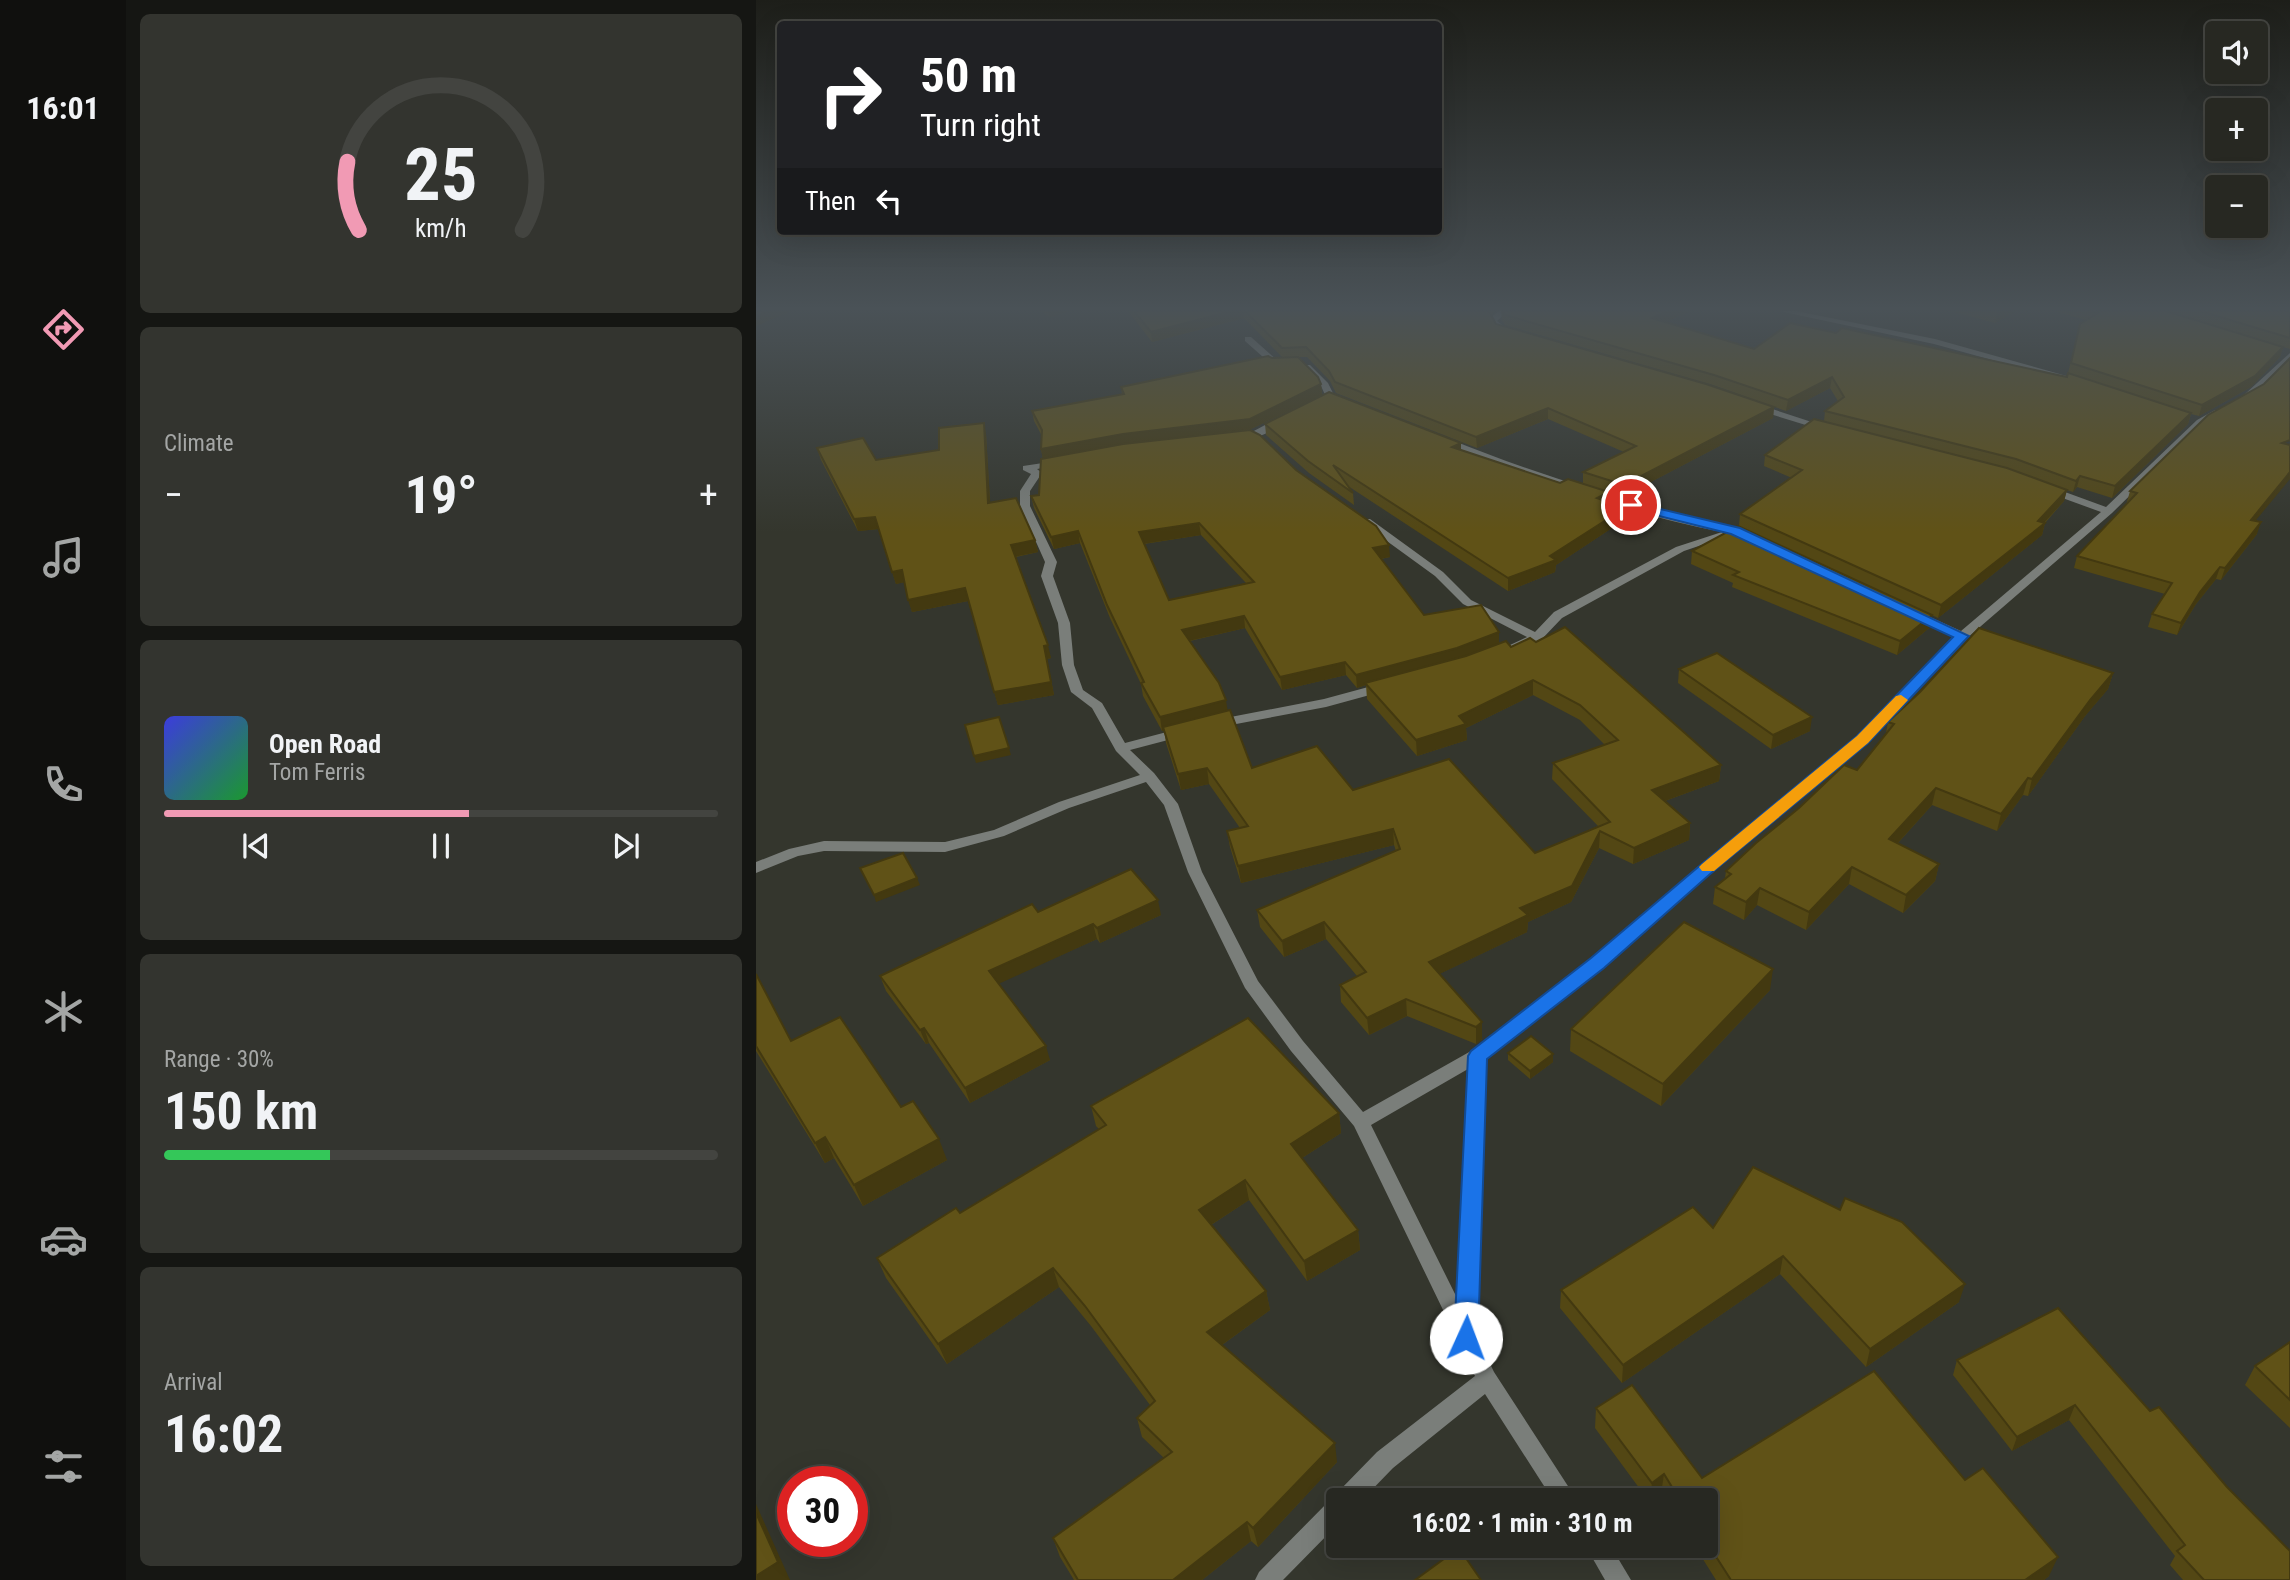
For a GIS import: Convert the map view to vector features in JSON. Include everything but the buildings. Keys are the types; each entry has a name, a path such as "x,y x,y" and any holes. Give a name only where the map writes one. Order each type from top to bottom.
{"street":[{"path":"1325,385 1330,397 1353,407"},
{"path":"1361,1122 1478,1056 1598,963 1863,740 1962,636 2108,511 2194,420 2256,391 2261,385"},
{"path":"1318,403 1330,397"},
{"path":"1745,402 1831,430"},
{"path":"1219,441 1260,438 1295,414"},
{"path":"1438,439 1506,466 1631,505 1736,531 1761,543"},
{"path":"1076,458 1027,467 1037,473 1025,491 1025,506 1051,562 1047,576 1064,623 1068,665 1077,692 1097,706 1121,748 1149,776 1171,804 1195,872 1251,984 1297,1046 1361,1122 1487,1379 1558,1488"},
{"path":"2034,484 2108,511"},
{"path":"1355,513 1439,574 1467,602 1537,637"},
{"path":"1500,652 1537,637 1558,615 1680,549 1736,531"},
{"path":"1899,607 1962,636"},
{"path":"1121,748 1201,727 1326,703 1396,683"},
{"path":"756,868 794,852 824,846 945,847 999,833 1064,805 1149,776"},
{"path":"1466,1338 1478,1056"},
{"path":"1358,1488 1385,1460 1487,1379"},
{"path":"1267,1580 1326,1520"},
{"path":"1605,1558 1619,1580"}],"slow traffic":[{"path":"1708,867 1863,740 1901,700"}],"route":[{"path":"1466,1338 1478,1056 1598,963 1863,740 1962,636 1736,531 1631,505"}]}
